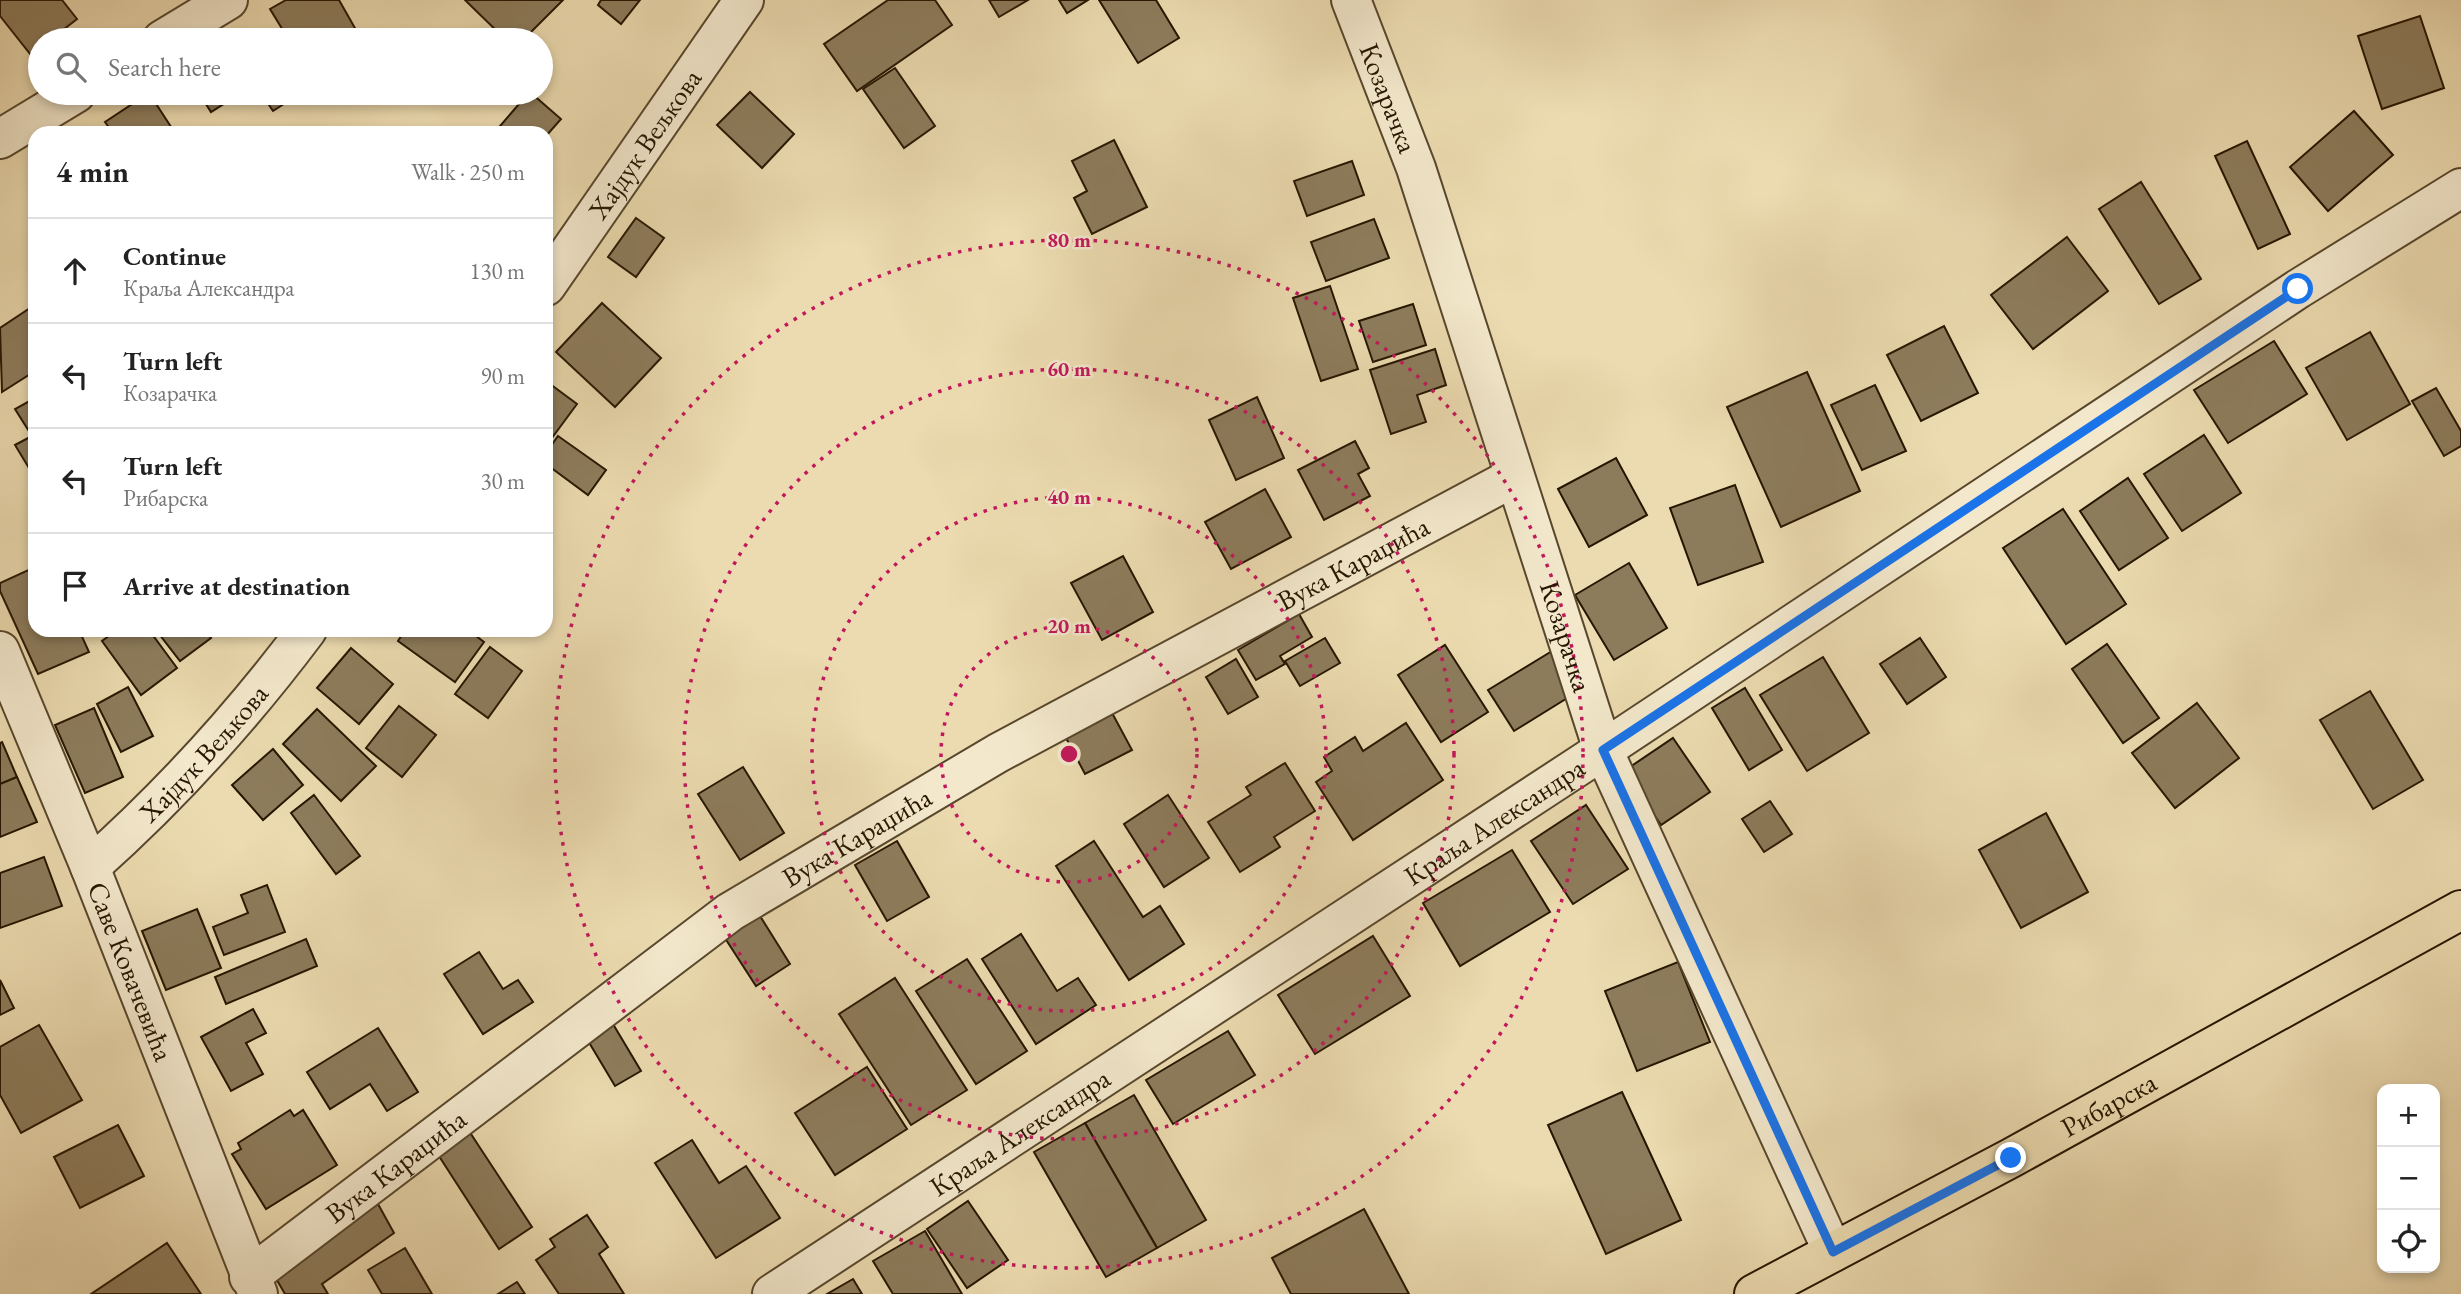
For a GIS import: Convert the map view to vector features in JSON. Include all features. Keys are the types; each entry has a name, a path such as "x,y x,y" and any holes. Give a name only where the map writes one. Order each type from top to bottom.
{"main road":[{"name":"Рибарска","path":"1754,1294 2011,1158 2461,910"}],"street":[{"path":"182,28 228,0"},
{"name":"Хајдук Вељкова","path":"553,276 744,0"},
{"name":"Козарачка","path":"1351,0 1416,168 1603,750 1833,1252"},
{"path":"0,139 56,105"},
{"name":"Краља Александра","path":"772,1294 1603,750 2298,289 2461,188"},
{"name":"Вука Караџића","path":"253,1286 730,912 998,753 1514,477"},
{"name":"Хајдук Вељкова","path":"90,867 164,799 255,698 302,637"},
{"name":"Саве Ковачевића","path":"0,651 90,867 253,1286"}],"building":[{"path":"0,0 62,0 77,19 65,28 28,28 28,51 0,16"},
{"path":"286,0 339,0 355,28 282,28 270,9"},
{"path":"465,0 563,0 535,28 494,28"},
{"path":"601,0 640,0 621,24 598,5"},
{"path":"888,0 935,0 952,25 857,91 824,44"},
{"path":"989,0 1028,0 999,17"},
{"path":"1059,0 1088,0 1067,13"},
{"path":"1099,0 1156,0 1179,38 1138,63"},
{"path":"2420,16 2444,88 2382,109 2358,36"},
{"path":"895,68 935,126 904,148 863,89"},
{"path":"750,92 794,134 762,168 717,125"},
{"path":"131,105 157,105 170,126 108,126 105,122"},
{"path":"207,105 222,105 211,112"},
{"path":"269,105 282,105 273,111"},
{"path":"518,105 545,105 561,119 553,128 500,126"},
{"path":"2354,111 2393,155 2328,211 2290,167"},
{"path":"1114,140 1147,207 1092,234 1074,198 1087,191 1072,161"},
{"path":"2247,141 2290,234 2258,249 2215,156"},
{"path":"1352,161 1364,195 1307,216 1294,181"},
{"path":"2141,182 2201,279 2159,304 2099,209"},
{"path":"636,218 664,238 636,277 608,257"},
{"path":"1374,219 1389,258 1326,281 1311,242"},
{"path":"2067,237 2108,291 2033,349 1991,295"},
{"path":"1330,286 1358,369 1321,381 1293,298"},
{"path":"602,303 661,358 615,407 556,352"},
{"path":"1413,304 1426,345 1373,362 1359,321"},
{"path":"28,309 28,375 2,392 0,328"},
{"path":"1944,326 1978,393 1921,421 1887,355"},
{"path":"2370,332 2410,404 2347,440 2306,368"},
{"path":"2274,341 2307,394 2228,443 2194,390"},
{"path":"1435,349 1446,385 1417,395 1426,422 1391,434 1370,370"},
{"path":"1807,372 1860,491 1781,527 1727,407"},
{"path":"1875,385 1906,451 1862,470 1831,405"},
{"path":"553,386 577,404 553,437"},
{"path":"2436,388 2461,431 2461,446 2444,456 2412,401"},
{"path":"1257,397 1284,458 1236,480 1209,420"},
{"path":"28,402 28,430 15,409"},
{"path":"2204,435 2241,493 2182,531 2144,474"},
{"path":"558,436 606,470 588,495 553,469 553,443"},
{"path":"28,438 28,466 15,445"},
{"path":"1355,441 1369,468 1358,474 1370,496 1324,520 1298,470"},
{"path":"1616,458 1647,515 1589,547 1558,489"},
{"path":"2128,478 2168,538 2119,570 2080,511"},
{"path":"1735,485 1763,562 1698,585 1670,508"},
{"path":"1265,489 1291,537 1231,569 1205,522"},
{"path":"2063,509 2126,604 2066,644 2003,548"},
{"path":"1123,556 1153,612 1102,640 1071,583"},
{"path":"1629,563 1667,628 1614,660 1575,595"},
{"path":"28,570 28,637 82,637 89,652 38,674 0,591 0,583"},
{"path":"1299,614 1312,637 1280,656 1285,664 1256,680 1238,650"},
{"path":"107,637 154,637 177,668 141,695 102,641"},
{"path":"161,637 210,637 211,638 180,661"},
{"path":"401,637 477,637 484,642 455,682 398,641"},
{"path":"1325,638 1340,663 1300,686 1285,661"},
{"path":"1920,638 1946,677 1907,704 1880,664"},
{"path":"2107,644 2159,718 2123,743 2072,669"},
{"path":"1445,645 1488,712 1441,742 1398,675"},
{"path":"490,647 522,671 488,718 455,694"},
{"path":"351,648 393,684 359,724 317,688"},
{"path":"1552,651 1577,692 1514,731 1488,690"},
{"path":"1823,657 1869,733 1807,771 1760,695"},
{"path":"1236,659 1258,697 1228,714 1206,677"},
{"path":"128,687 153,736 121,752 97,704"},
{"path":"1745,688 1782,750 1749,770 1712,708"},
{"path":"2370,691 2423,780 2373,809 2320,720"},
{"path":"2197,703 2239,758 2175,808 2132,753"},
{"path":"399,706 436,735 402,777 366,748"},
{"path":"94,708 123,777 85,793 55,725"},
{"path":"317,709 376,766 341,801 283,744"},
{"path":"1111,711 1132,750 1085,774 1065,736"},
{"path":"1406,723 1443,780 1353,840 1316,782 1332,771 1324,757 1355,737 1363,751"},
{"path":"1673,738 1710,792 1661,825 1624,771"},
{"path":"2,742 17,777 0,784 0,743"},
{"path":"273,749 303,785 263,820 232,785"},
{"path":"1285,763 1315,811 1274,837 1280,847 1240,872 1208,822 1251,795 1246,787"},
{"path":"743,767 784,833 740,860 698,794"},
{"path":"17,777 37,822 0,837 0,784"},
{"path":"314,795 360,856 336,874 291,813"},
{"path":"1168,795 1209,858 1164,887 1124,824"},
{"path":"1770,801 1792,834 1764,852 1742,819"},
{"path":"1586,805 1628,869 1573,904 1531,841"},
{"path":"2046,813 2088,892 2021,928 1979,850"},
{"path":"897,841 929,897 887,921 855,865"},
{"path":"1094,841 1143,917 1160,906 1184,944 1129,980 1056,866"},
{"path":"1512,850 1550,912 1460,966 1423,903"},
{"path":"44,857 62,906 0,928 0,873"},
{"path":"267,885 285,932 224,955 213,927 248,913 241,895"},
{"path":"197,909 221,968 166,990 142,931"},
{"path":"760,916 790,964 756,986 725,938"},
{"path":"1021,934 1057,991 1078,978 1096,1005 1036,1044 982,959"},
{"path":"1373,936 1410,996 1315,1054 1278,995"},
{"path":"306,939 317,966 226,1004 215,977"},
{"path":"479,952 503,989 518,980 533,1002 483,1034 444,974"},
{"path":"967,959 1027,1051 976,1084 916,991"},
{"path":"1678,962 1710,1042 1637,1071 1605,991"},
{"path":"895,978 967,1090 911,1125 839,1014"},
{"path":"0,980 14,1008 0,1015"},
{"path":"253,1009 266,1033 246,1043 263,1074 231,1091 201,1037"},
{"path":"610,1019 641,1071 615,1086 584,1034"},
{"path":"39,1025 82,1100 21,1133 0,1095 0,1047"},
{"path":"378,1028 418,1092 387,1111 370,1084 330,1109 307,1072"},
{"path":"1228,1031 1255,1075 1173,1124 1146,1080"},
{"path":"867,1067 907,1129 835,1175 795,1113"},
{"path":"1622,1092 1681,1220 1606,1254 1548,1125"},
{"path":"1134,1095 1206,1220 1157,1248 1085,1123"},
{"path":"290,1110 294,1116 303,1110 337,1165 266,1209 232,1154 241,1149 238,1143"},
{"path":"1085,1123 1157,1248 1106,1277 1034,1152"},
{"path":"118,1125 144,1176 80,1208 54,1157"},
{"path":"469,1131 532,1227 499,1249 437,1153"},
{"path":"692,1140 719,1183 746,1166 780,1218 716,1258 655,1163"},
{"path":"968,1201 1008,1260 967,1288 927,1229"},
{"path":"378,1204 394,1233 322,1284 328,1294 285,1294 274,1275"},
{"path":"1364,1209 1409,1294 1291,1294 1272,1258"},
{"path":"587,1215 608,1247 599,1254 624,1294 559,1294 536,1260 555,1247 550,1239"},
{"path":"925,1231 962,1294 893,1294 873,1261"},
{"path":"167,1243 201,1294 91,1294"},
{"path":"405,1248 432,1294 382,1294 368,1270"},
{"path":"853,1279 862,1294 827,1294"},
{"path":"517,1282 525,1294 498,1294"}],"route":[{"path":"2011,1158 1833,1252 1603,750 2298,289"}]}
